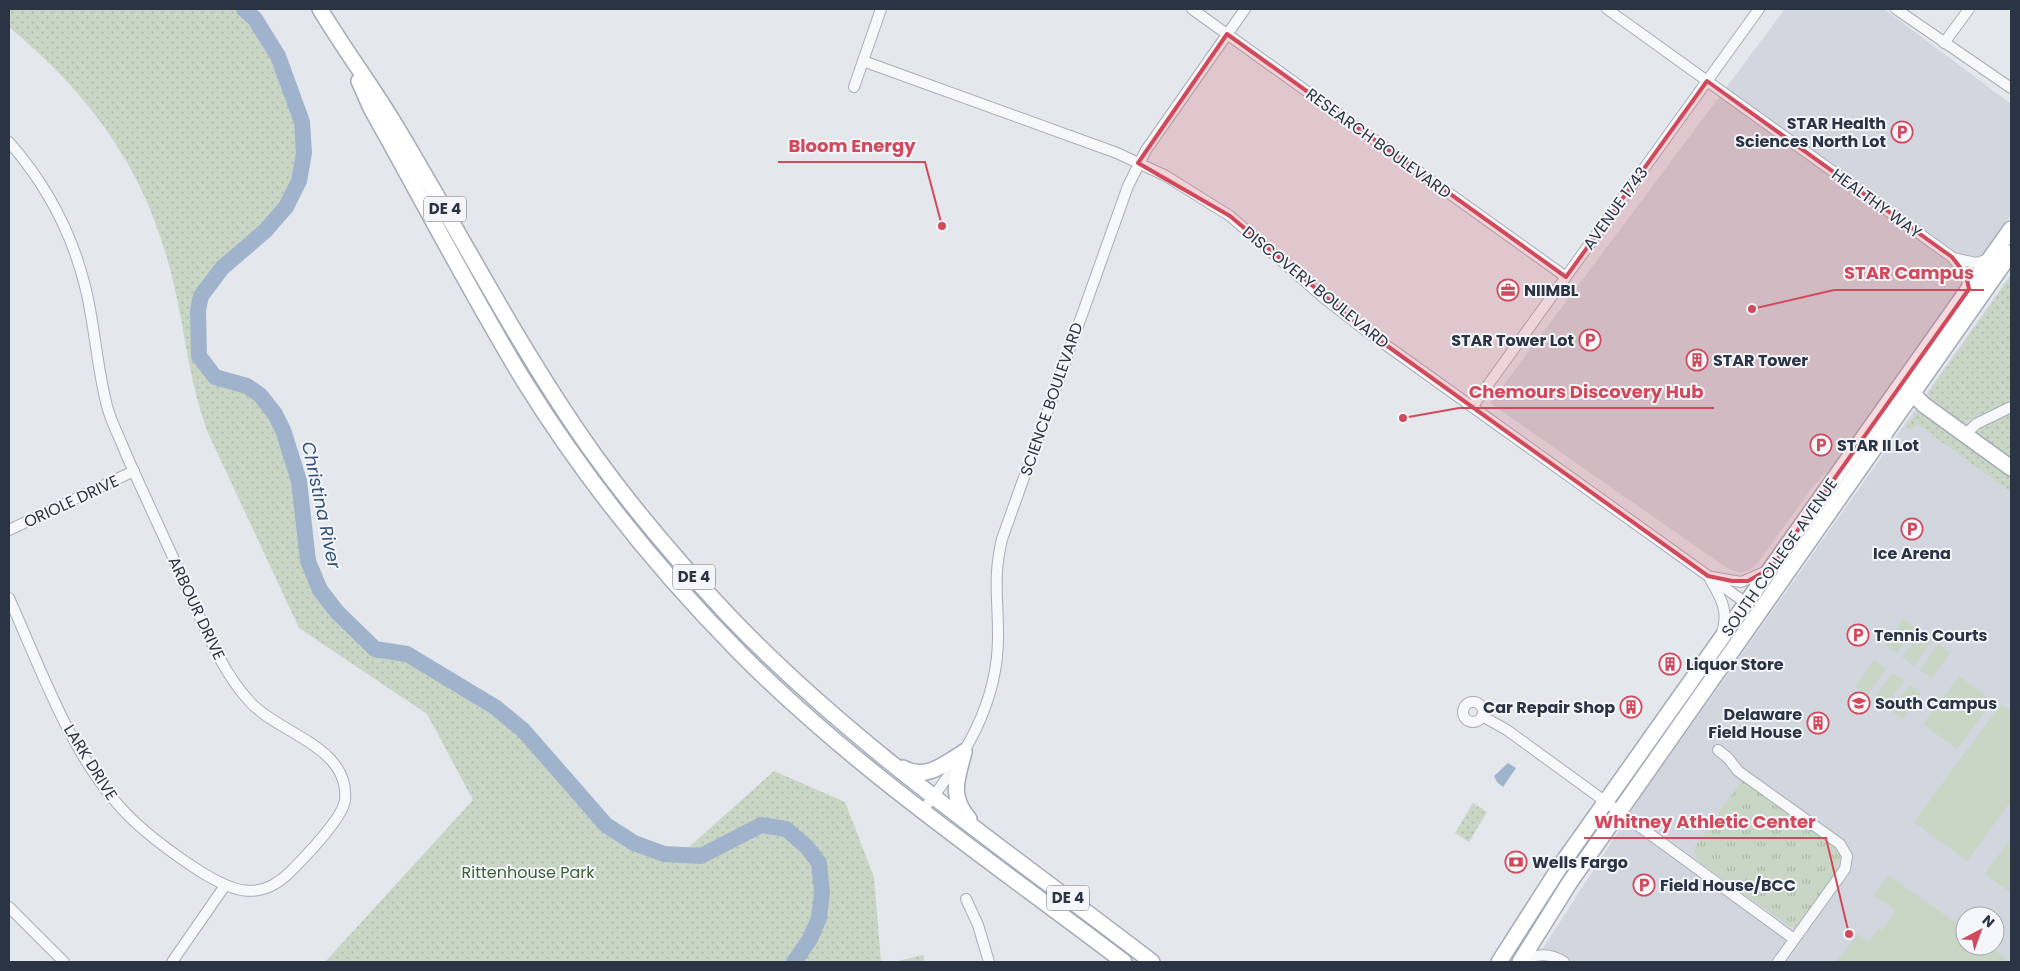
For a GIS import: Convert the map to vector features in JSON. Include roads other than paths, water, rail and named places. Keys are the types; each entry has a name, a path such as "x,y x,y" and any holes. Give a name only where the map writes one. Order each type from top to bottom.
{"main road":[{"name":"DE 4","path":"320,9 344,50 371,108 525,381 606,498 656,560 741,653 801,710 923,810 1124,962"},
{"name":"DE 4","path":"344,50 382,101 540,372 592,452 695,578 762,650 801,687 880,754 983,836 1152,962"},
{"name":"SOUTH COLLEGE AVENUE","path":"1499,962 1558,869 2011,230"},
{"name":"SOUTH COLLEGE AVENUE","path":"1521,961 1570,882 1914,395 2011,253"},
{"path":"1908,375 1914,395 2011,468"},
{"path":"880,754 911,773 924,774 964,752"},
{"path":"964,752 955,792 966,816 983,836"}],"street":[{"path":"854,87 881,9"},
{"name":"RESEARCH BOULEVARD","path":"1192,9 1566,277"},
{"name":"SCIENCE BOULEVARD","path":"923,810 964,752 982,718 994,681 998,634 995,581 1002,539 1104,248 1138,163 1245,9"},
{"name":"HEALTHY WAY","path":"1607,9 1952,257 1966,275 1969,289"},
{"name":"AVENUE 1743","path":"1472,407 1758,9"},
{"path":"1896,9 2011,88"},
{"path":"1944,43 1969,9"},
{"name":"DISCOVERY BOULEVARD","path":"863,61 1117,153 1195,193 1230,216 1344,314 1746,604"},
{"name":"ARBOUR DRIVE","path":"9,142 44,186 68,234 86,288 107,408 206,629 233,683 254,707 323,751 337,766 343,783 345,803 331,826 278,884 260,892 224,887"},
{"name":"HEALTHY WAY","path":"1952,257 1977,263 1992,257"},
{"path":"1965,435 1976,424 2011,407"},
{"name":"ORIOLE DRIVE","path":"9,530 134,471"},
{"name":"DISCOVERY BOULEVARD","path":"1708,576 1741,582 1771,568"},
{"name":"DISCOVERY BOULEVARD","path":"1708,576 1725,607 1725,622 1719,642"},
{"name":"LARK DRIVE","path":"9,598 65,720 103,787 123,811 150,834 224,887"},
{"path":"1482,716 1507,730 1794,939"},
{"path":"1718,750 1728,758 1738,771 1840,844 1845,851 1847,863 1845,869 1778,962"},
{"path":"172,962 224,887"},
{"path":"966,899 978,925 989,962"},
{"path":"9,907 64,962"},
{"path":"1521,961 1544,954 1554,956 1564,962"}],"water":[{"path":"1508,763 1516,768 1503,787 1494,776"}],"waterway":[{"name":"Christina River","path":"244,9 255,19 278,56 302,122 304,153 299,181 286,207 265,231 222,268 201,296 198,310 199,356 215,377 247,386 260,395 275,414 283,430 299,481 308,561 320,590 337,612 375,649 407,654 495,707 523,730 606,825 634,843 664,854 701,856 761,825 786,829 807,847 819,863 822,892 819,918 810,939 794,962"}],"place":[{"name":"STAR Health Sciences North Lot","path":"1902,132"},
{"name":"Bloom Energy","path":"942,226"},
{"name":"NIIMBL","path":"1508,290"},
{"name":"STAR Campus","path":"1752,309"},
{"name":"STAR Tower Lot","path":"1590,340"},
{"name":"STAR Tower","path":"1697,360"},
{"name":"Chemours Discovery Hub","path":"1403,418"},
{"name":"STAR II Lot","path":"1821,445"},
{"name":"Ice Arena","path":"1912,529"},
{"name":"Tennis Courts","path":"1858,635"},
{"name":"Liquor Store","path":"1670,664"},
{"name":"South Campus","path":"1859,703"},
{"name":"Car Repair Shop","path":"1631,707"},
{"name":"Delaware Field House","path":"1818,723"},
{"name":"Wells Fargo","path":"1516,862"},
{"name":"Field House/BCC","path":"1644,885"},
{"name":"Whitney Athletic Center","path":"1849,934"}],"park label":[{"name":"Rittenhouse Park","path":"528,872"}]}
